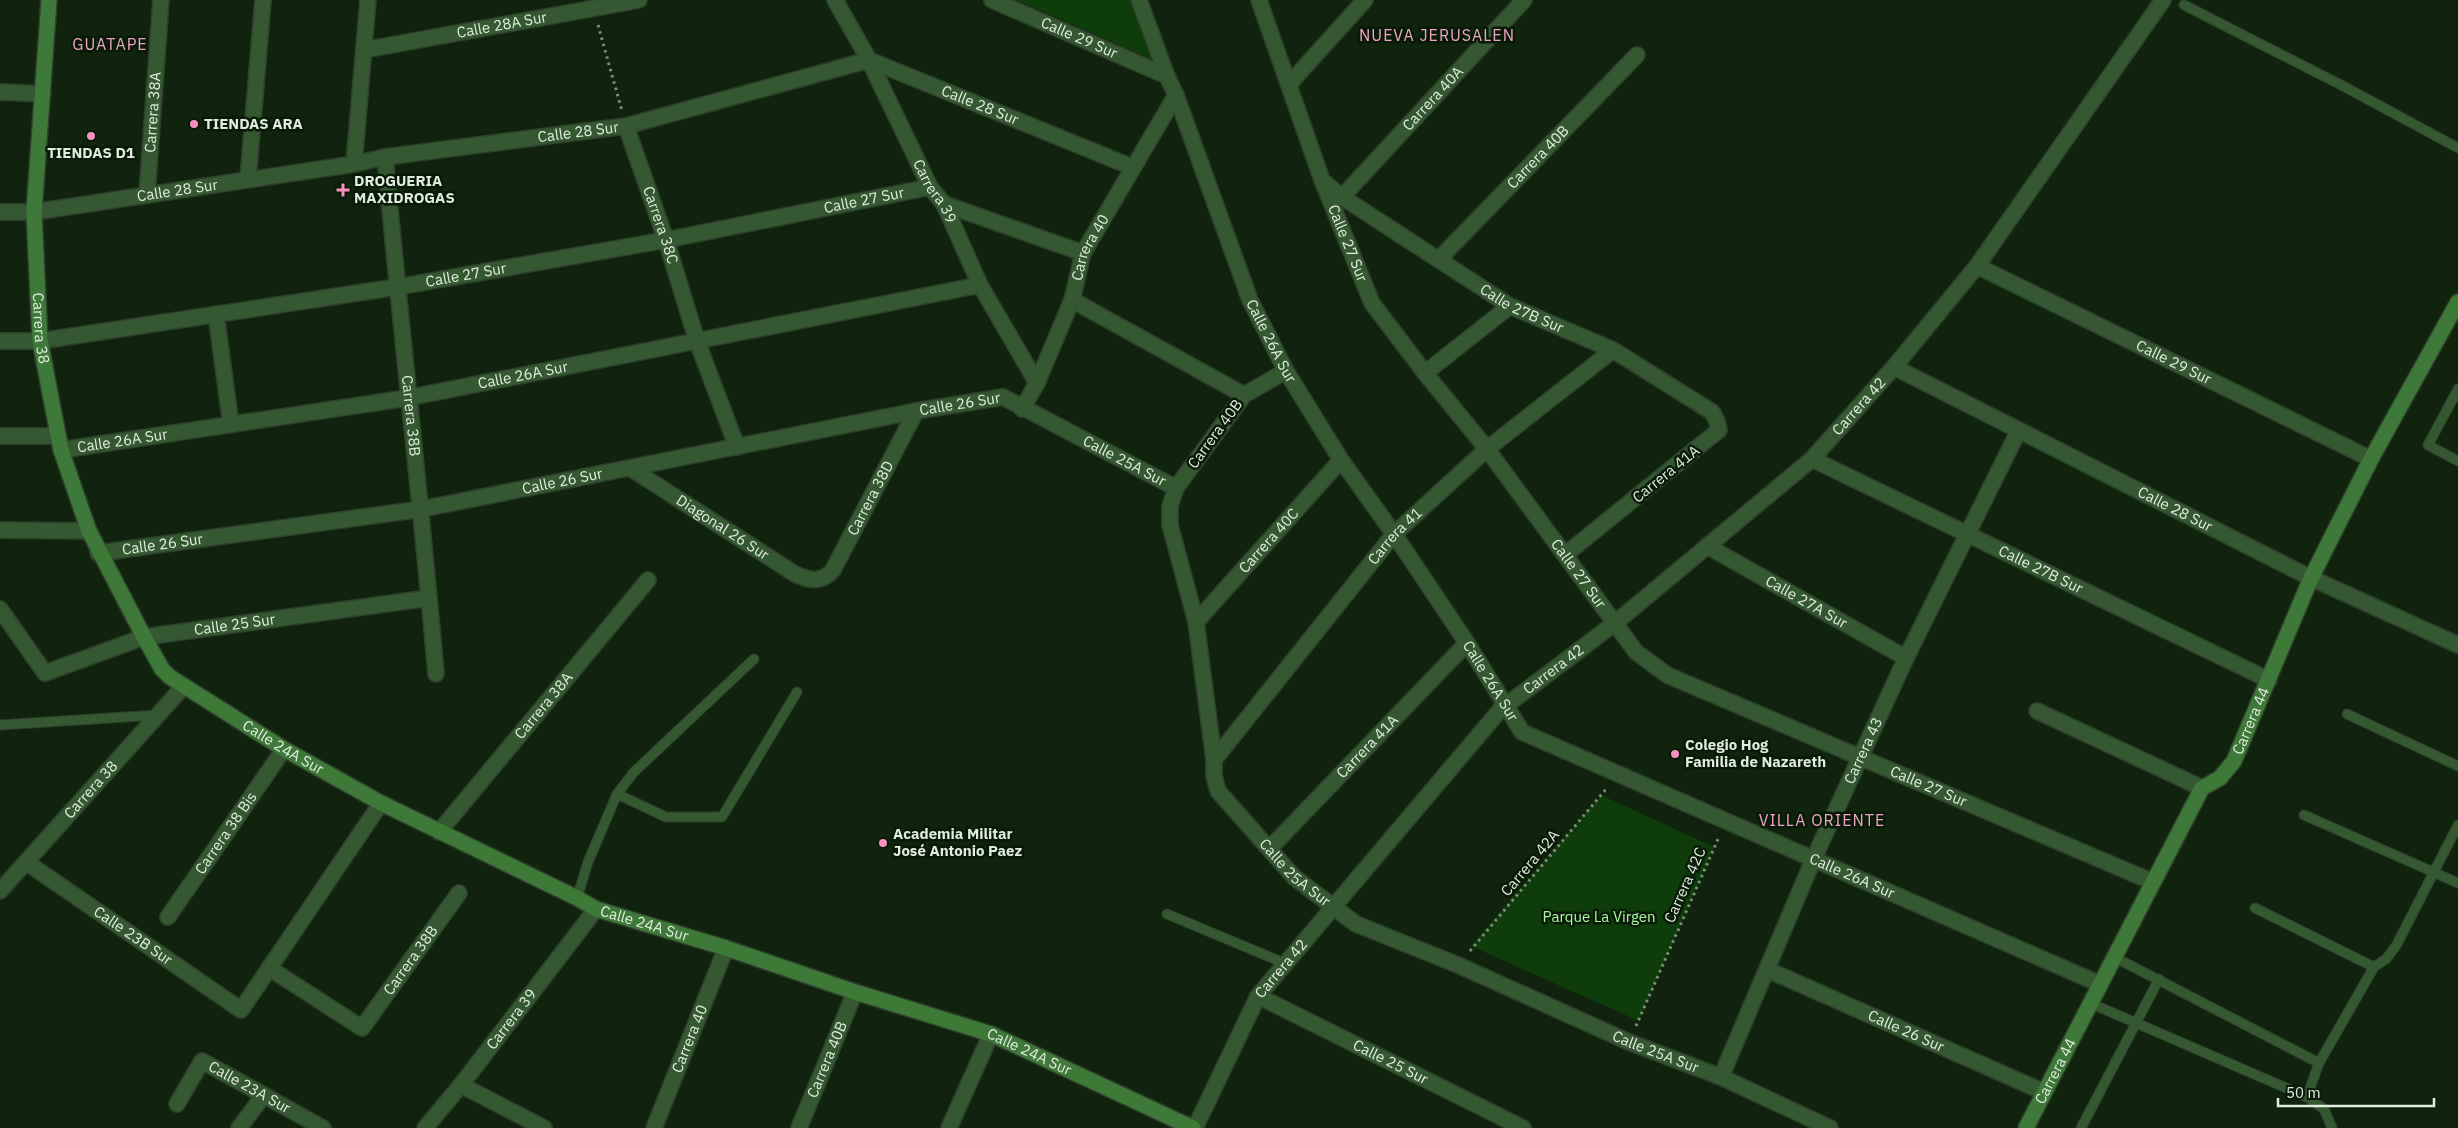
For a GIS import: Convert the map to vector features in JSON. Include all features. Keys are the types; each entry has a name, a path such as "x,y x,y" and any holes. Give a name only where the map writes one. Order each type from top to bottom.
{"street":[{"name":"Carrera 38","path":"49,0 34,212 40,341 59,443 89,531 98,553 144,637"},
{"name":"Carrera 38A","path":"147,194 161,0"},
{"path":"248,179 263,0"},
{"path":"354,164 368,0"},
{"name":"Calle 28A Sur","path":"364,50 639,0"},
{"name":"Carrera 39","path":"835,0 869,60 930,187 944,204 980,285 1036,383"},
{"name":"Calle 29 Sur","path":"992,0 1166,76"},
{"name":"Calle 26A Sur","path":"1139,0 1166,76 1176,94 1250,300 1286,371 1340,460 1394,534 1467,644 1522,732 2100,984"},
{"name":"Calle 27 Sur","path":"1259,0 1290,83 1322,180 1372,303 1425,374 1487,449 1566,554 1636,652 1667,674 2153,882"},
{"path":"1290,83 1365,0"},
{"name":"Carrera 40A","path":"1342,197 1524,0"},
{"name":"Carrera 42","path":"1194,1128 1258,996 1284,963 1506,706 1615,623 1812,459 1894,367 1977,266 2163,0"},
{"name":"Carrera 40B","path":"1439,259 1637,55"},
{"name":"Calle 28 Sur","path":"0,212 34,212 354,164 386,157 626,126 869,60 1132,167"},
{"path":"0,92 43,94"},
{"name":"Carrera 40","path":"1022,409 1036,383 1072,300 1083,253 1176,94"},
{"name":"Carrera 38C","path":"626,126 666,240 697,341 737,447"},
{"name":"Carrera 38B","path":"386,157 407,398 422,510 436,674"},
{"name":"Calle 27B Sur","path":"1322,180 1342,197 1510,306 1613,350 1712,412 1719,430"},
{"name":"Calle 27 Sur","path":"0,341 40,341 397,287 666,240 930,187"},
{"path":"944,204 1083,253"},
{"name":"Calle 29 Sur","path":"1977,266 2371,459"},
{"name":"Calle 26A Sur","path":"0,436 59,443 230,425 407,398 980,285"},
{"path":"1072,300 1244,395"},
{"name":"Carrera 44","path":"2026,1128 2202,788 2220,778 2234,761 2311,578 2371,459 2458,302"},
{"path":"1425,374 1510,306"},
{"path":"216,314 230,425"},
{"name":"Carrera 41","path":"1214,760 1394,534 1487,449 1613,350"},
{"name":"Calle 28 Sur","path":"1894,367 2311,578 2458,645"},
{"name":"Carrera 40B","path":"1176,488 1244,395 1286,371"},
{"name":"Calle 26 Sur","path":"98,553 422,510 916,412 1002,397 1022,409"},
{"name":"Calle 25A Sur","path":"1022,409 1176,488 1170,506 1170,525 1196,622 1214,760 1214,776 1218,791 1294,877 1356,924 1458,965 1629,1042 1721,1077 1830,1128"},
{"name":"Carrera 38D","path":"819,580 828,576 833,570 916,412"},
{"name":"Carrera 41A","path":"1566,554 1719,430"},
{"name":"Carrera 43","path":"1721,1077 1814,858 1906,658 2019,430"},
{"name":"Calle 27B Sur","path":"1812,459 2269,680"},
{"name":"Carrera 40C","path":"1196,622 1340,460"},
{"name":"Diagonal 26 Sur","path":"630,468 795,574 808,580 819,580"},
{"path":"0,530 89,531"},
{"name":"Calle 27A Sur","path":"1707,546 1906,658"},
{"name":"Carrera 38A","path":"438,832 648,580"},
{"name":"Calle 25 Sur","path":"0,609 45,674 144,637 429,598"},
{"name":"Calle 24A Sur","path":"144,637 162,669 183,687 284,749 381,803 596,909 726,948 855,992 992,1034 1194,1128"},
{"name":"Carrera 41A","path":"1269,849 1467,644"},
{"name":"Carrera 38","path":"0,891 183,687"},
{"path":"2037,711 2202,788"},
{"name":"Carrera 38 Bis","path":"168,917 284,749"},
{"path":"269,968 381,803"},
{"name":"Calle 23B Sur","path":"26,862 241,1010 269,968"},
{"name":"Carrera 38B","path":"269,968 362,1028 459,893"},
{"name":"Carrera 39","path":"425,1128 461,1085 596,909"},
{"name":"Carrera 40","path":"654,1128 726,948"},
{"name":"Calle 26 Sur","path":"1768,970 2044,1092"},
{"name":"Carrera 40B","path":"799,1128 855,992"},
{"name":"Calle 25 Sur","path":"1258,996 1523,1128"},
{"path":"948,1128 992,1034"},
{"name":"Calle 23A Sur","path":"177,1104 202,1061 323,1128"},
{"path":"461,1085 544,1128"},
{"path":"239,1128 264,1095"}],"lane":[{"path":"2184,6 2345,87 2458,148"},
{"path":"2458,389 2428,445 2458,461"},
{"path":"577,898 588,862 617,794 634,772 754,659"},
{"path":"617,794 666,817 722,817 797,692"},
{"path":"2346,714 2458,766"},
{"path":"0,725 158,715"},
{"path":"2304,815 2458,884"},
{"path":"2307,1097 2319,1063 2374,967 2386,959 2396,946 2458,825"},
{"path":"2255,908 2374,967"},
{"path":"1167,914 1284,963"},
{"path":"2114,957 2319,1063"},
{"path":"2081,1128 2159,979"},
{"path":"2090,1003 2134,1024 2307,1097 2324,1109 2332,1128"}],"path":[{"path":"594,8 626,126"},
{"name":"Carrera 42A","path":"1458,965 1618,775"},
{"name":"Carrera 42C","path":"1629,1042 1726,820"}],"green space":[{"path":"1017,0 1130,0 1156,61"},
{"name":"Parque La Virgen","path":"1601,795 1714,847 1639,1021 1471,946"}],"place":[{"name":"TIENDAS ARA","path":"194,124"},
{"name":"TIENDAS D1","path":"91,136"},
{"name":"DROGUERIA MAXIDROGAS","path":"343,190"},
{"name":"Colegio Hog Familia de Nazareth","path":"1675,754"},
{"name":"Academia Militar José Antonio Paez","path":"883,843"}],"district":[{"name":"NUEVA JERUSALEN","path":"1437,35"},
{"name":"GUATAPE","path":"110,44"},
{"name":"VILLA ORIENTE","path":"1822,820"}]}
